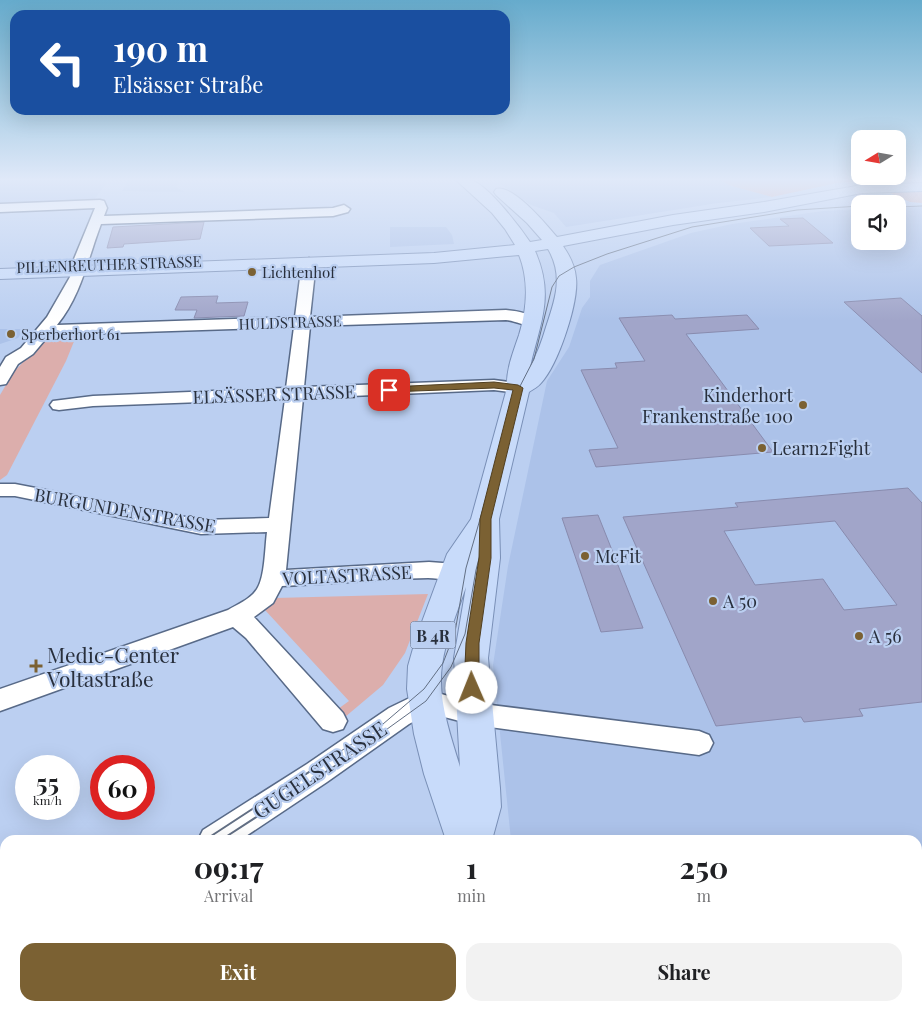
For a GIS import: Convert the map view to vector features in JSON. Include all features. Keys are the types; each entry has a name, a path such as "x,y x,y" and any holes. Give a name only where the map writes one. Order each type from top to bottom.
{"main road":[{"name":"B 4R","path":"464,835 443,774 426,701 425,666 429,648 468,577 485,558 485,519 518,388 517,378 532,322 536,287 534,268 524,246 511,227"},
{"path":"518,388 532,380 547,354 566,293 567,278 565,267 550,240 538,227"},
{"path":"524,246 631,227"},
{"name":"PILLENREUTHER STRASSE","path":"0,268 79,268 462,257 524,246"},
{"name":"PILLENREUTHER STRASSE","path":"0,274 79,268 455,252 524,246"},
{"name":"B 4R","path":"468,577 471,675 481,806 473,835"}],"street":[{"path":"0,380 6,361 27,351 54,320 77,277 93,227"},
{"path":"273,579 304,321 309,262"},
{"name":"HULDSTRASSE","path":"45,330 509,314 532,322"},
{"name":"ELSÄSSER STRASSE","path":"59,406 93,401 494,385 518,388"},
{"name":"BURGUNDENSTRASSE","path":"0,490 16,490 201,527 279,524"},
{"name":"VOLTASTRASSE","path":"0,700 237,616 261,602 269,593 273,579 429,570 468,577"},
{"path":"237,616 255,632 333,721"},
{"path":"426,701 474,714 698,743"},
{"name":"GUGELSTRASSE","path":"222,835 317,773 399,716 426,701"}],"shaded area":[{"path":"390,227 446,227 452,235 454,244 390,247"},
{"path":"718,227 851,227 851,250 906,250 906,227 922,227 922,835 510,835 493,665 508,566 547,381 569,347 582,308 590,297 590,281 600,265 691,233"},
{"name":"Sperberhort 61","path":"0,329 24,329 18,338 0,344"},
{"path":"77,334 66,361 7,475 0,480 0,395 13,373 44,339 53,336"},
{"path":"428,594 405,653 383,685 345,717 338,709 349,701 265,610 275,598"}],"building":[{"path":"113,227 203,227 200,239 124,244 123,247 107,248"},
{"path":"814,227 833,243 769,246 750,228"},
{"path":"218,296 216,303 248,302 244,316 194,318 197,310 175,310 181,297"},
{"path":"901,298 922,316 922,373 844,302"},
{"path":"672,315 675,319 747,315 759,329 686,334 773,452 596,467 589,450 618,448 581,370 617,368 615,363 645,361 619,318"},
{"path":"908,488 922,503 922,702 859,709 863,716 804,722 801,717 716,726 623,517 738,507 735,503","holes":["835,521 897,605 844,610 823,579 755,585 724,531"]},
{"path":"598,515 643,628 601,632 562,518"}],"tram line":[{"path":"330,758 383,724 424,689 443,663 455,632 466,568 516,394 534,359 552,287 559,276 574,267 607,254 691,227"},
{"path":"347,758 426,701 451,667 465,634 476,570 505,457"},
{"path":"213,835 332,757"},
{"path":"229,835 349,757"}],"place":[{"name":"Lichtenhof","path":"252,272"},
{"name":"Sperberhort 61","path":"11,334"},
{"name":"Kinderhort Frankenstraße 100","path":"803,405"},
{"name":"Learn2Fight","path":"762,448"},
{"name":"McFit","path":"585,556"},
{"name":"A 50","path":"713,601"},
{"name":"A 56","path":"859,636"},
{"name":"Medic-Center Voltastraße","path":"36,666"}],"route":[{"path":"389,390 494,385 518,388 502,460 485,519 485,558 472,643 472,688"}]}
